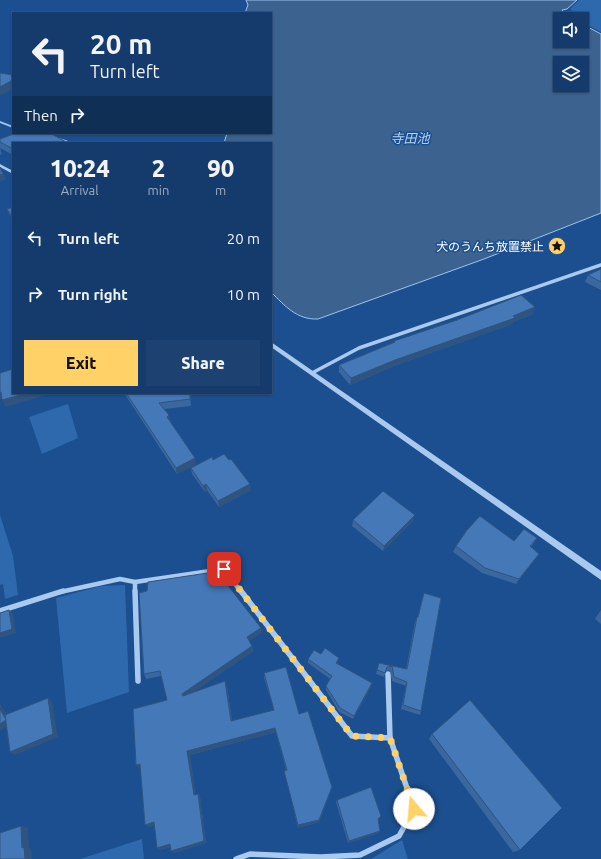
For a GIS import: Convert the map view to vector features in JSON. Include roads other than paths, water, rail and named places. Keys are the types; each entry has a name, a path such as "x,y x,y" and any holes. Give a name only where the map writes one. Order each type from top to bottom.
{"street":[{"path":"0,165 12,172"},
{"path":"312,373 359,348 600,266"},
{"path":"272,345 601,576"},
{"path":"0,611 65,590 120,579 135,582 224,569 352,736 390,738"},
{"path":"135,582 138,681"},
{"path":"236,859 250,854 280,854 321,857 360,855 398,836 414,809 390,738 388,674"}],"water":[{"name":"寺田池","path":"246,0 577,0 567,9 562,10 564,12 553,12 553,48 589,48 589,28 601,34 601,213 484,259 318,319 311,319 298,315 286,307 272,293 272,142 224,142 227,134 272,134 272,12 245,12 248,5"}],"waterway":[{"path":"0,122 12,127"},
{"path":"58,139 69,142"}],"place":[{"name":"犬のうんち放置禁止","path":"557,246"}]}
